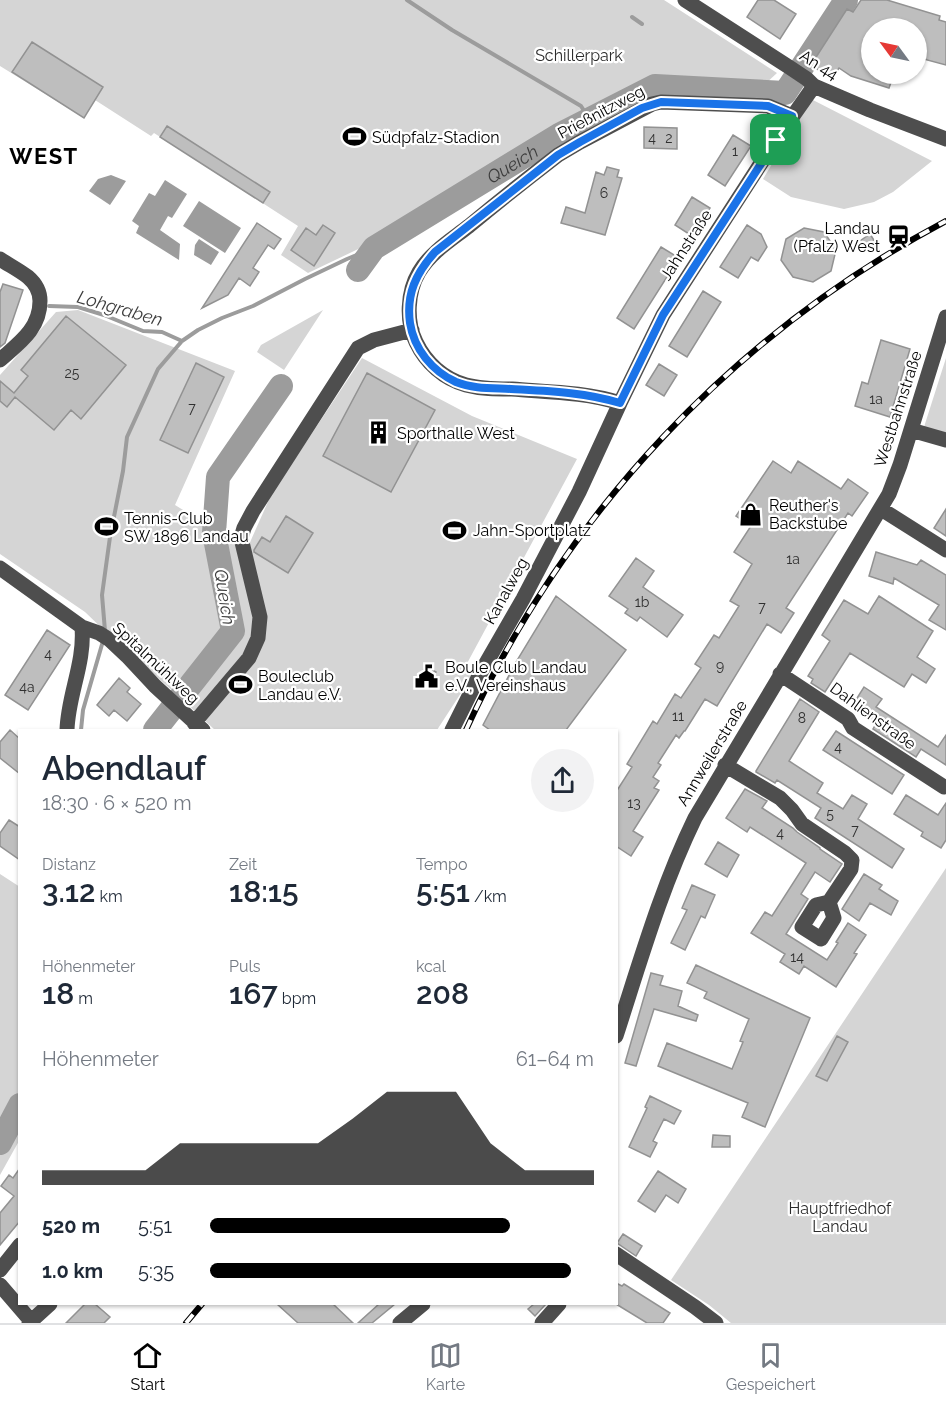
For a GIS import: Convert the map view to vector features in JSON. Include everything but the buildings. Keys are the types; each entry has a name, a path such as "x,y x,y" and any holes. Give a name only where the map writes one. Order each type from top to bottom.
{"street":[{"name":"An 44","path":"685,0 789,67 814,86 946,139"},
{"name":"Jahnstraße","path":"606,435 663,315 792,116 814,86"},
{"name":"Prießnitzweg","path":"620,403 590,395 479,388 456,382 438,371 425,358 412,330 411,296 418,274 435,252 558,155 642,108 661,102 768,106 792,116"},
{"path":"0,260 28,277 40,295 37,321 28,335 0,360"},
{"name":"Westbahnstraße","path":"881,509 894,481 946,317"},
{"path":"194,723 255,649 260,617 241,538 253,511 358,348 374,340 412,330"},
{"path":"911,430 946,440"},
{"name":"Kanalweg","path":"452,729 481,672 556,537 606,435"},
{"path":"881,509 946,550"},
{"name":"Annweilerstraße","path":"618,1030 643,950 678,856 695,818 881,509"},
{"name":"Spitalmühlweg","path":"0,568 82,627 99,633 119,648 194,723"},
{"path":"67,729 68,712 80,664 83,642 82,627"},
{"name":"Dahlienstraße","path":"780,674 848,719 853,728 944,787"},
{"path":"725,765 780,798 802,824 852,860 851,869 830,902"},
{"path":"0,1270 18,1248"},
{"path":"618,1255 696,1307 716,1323"},
{"path":"0,1286 30,1322 49,1305"},
{"path":"400,1323 422,1305"},
{"path":"542,1323 558,1305"}],"green space":[{"name":"Südpfalz-Stadion","path":"0,0 664,0 777,73 764,85 650,79 375,241 308,273 281,255 298,226 154,133 151,136 95,100 84,118 0,66"},
{"path":"811,99 932,161 893,192 874,202 844,209 791,197 763,179"},
{"path":"78,310 235,371 175,505 247,549 271,495 362,358 472,416 577,459 464,669 472,676 438,729 214,729 85,612 0,554 0,375 56,312"},
{"path":"323,310 284,370 257,352 261,345"},
{"path":"946,358 946,434 924,427"},
{"name":"Hauptfriedhof Landau","path":"946,868 946,1323 731,1323 709,1305 671,1280"},
{"path":"0,874 18,886 18,1143 0,1175"}],"shaded area":[{"path":"111,175 126,181 110,205 89,191 98,179"},
{"path":"165,180 187,194 172,218 168,216 160,230 180,244 179,260 136,233 139,226 132,221 149,193 155,196"},
{"path":"199,201 241,228 225,253 183,226"},
{"path":"199,239 219,252 211,265 194,255 195,245"}],"waterway":[{"path":"407,0 452,30 581,106 590,120"},
{"name":"Queich","path":"358,270 374,248 559,135 655,86 785,93 846,0"},
{"path":"632,17 642,24"},
{"path":"105,631 102,595 127,437 158,369 182,341 198,330 374,248"},
{"name":"Lohgraben","path":"49,306 78,307 143,331 162,332 182,341"},
{"name":"Queich","path":"156,729 233,631 214,533 218,477 281,386"},
{"path":"81,729 83,710 103,641"},
{"name":"Queich","path":"0,1143 18,1109"}],"railway":[{"path":"466,729 506,650 553,575 606,503 664,436 728,374 796,317 869,266 946,221"},
{"path":"186,1323 201,1305"}],"place":[{"name":"Südpfalz-Stadion","path":"354,137"},
{"name":"Landau (Pfalz) West","path":"898,237"},
{"name":"Sporthalle West","path":"379,433"},
{"name":"Reuther's Backstube","path":"751,514"},
{"name":"Tennis-Club SW 1896 Landau","path":"106,527"},
{"name":"Jahn-Sportplatz","path":"455,530"},
{"name":"Boule Club Landau e.V., Vereinshaus","path":"427,676"},
{"name":"Bouleclub Landau e.V.","path":"240,685"}],"district":[{"name":"WEST","path":"44,156"}],"route":[{"path":"661,102 768,106 792,116 776,140 663,315 620,403 590,395 479,388 456,382 425,358 414,337 410,317 413,288 424,264 435,252 558,155 642,108 661,102"}],"park label":[{"name":"Schillerpark","path":"579,55"}]}
